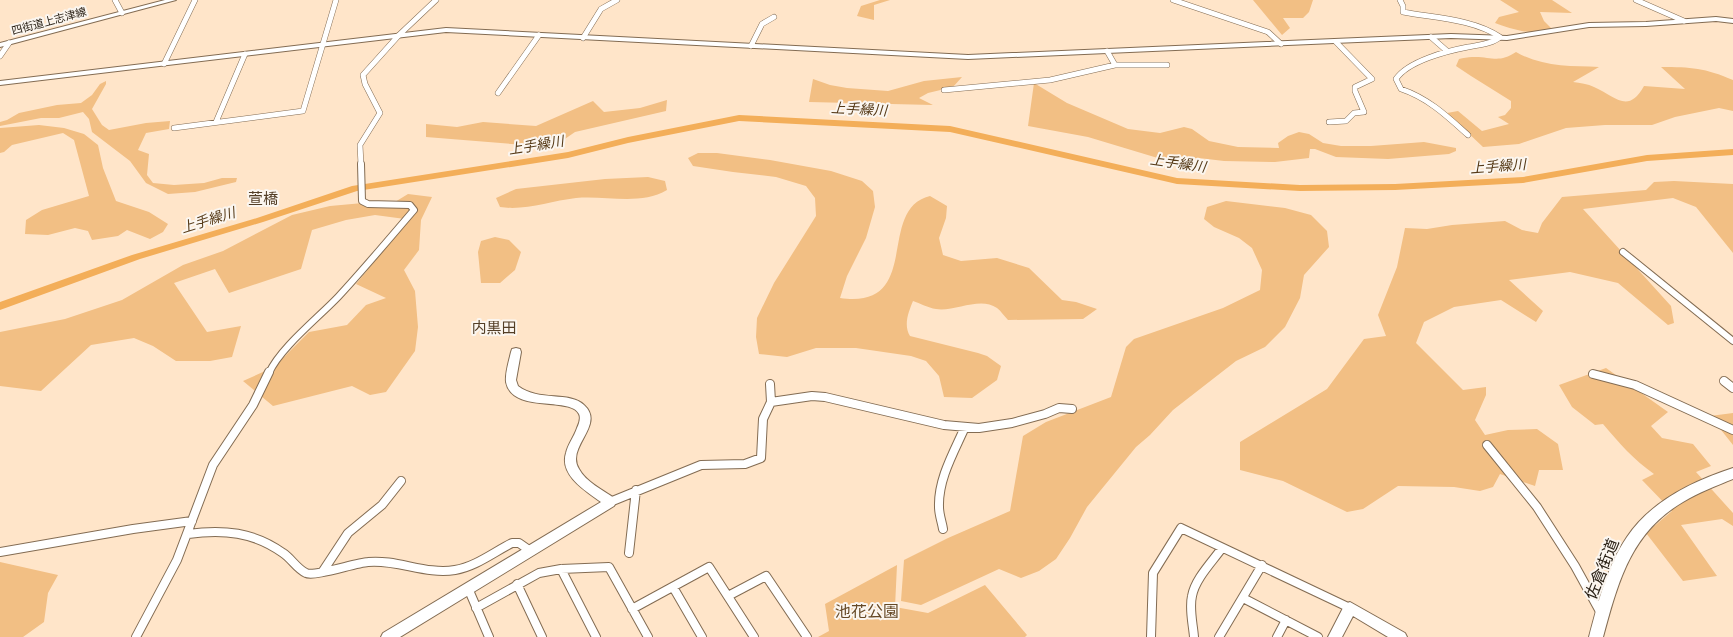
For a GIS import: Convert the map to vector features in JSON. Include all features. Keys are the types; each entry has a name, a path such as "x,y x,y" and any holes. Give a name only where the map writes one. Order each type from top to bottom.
{"main road":[{"name":"佐倉街道","path":"1596,637 1602,615 1625,554 1637,532 1652,517 1670,503 1733,473"}],"street":[{"path":"115,0 122,13"},
{"name":"四街道上志津線","path":"0,45 173,0"},
{"path":"164,64 195,0"},
{"path":"174,128 303,111 336,0"},
{"path":"136,637 178,560 213,465 256,400 272,366 299,335 338,297 414,210 410,205 368,204 362,201 360,145 380,113 365,84 363,75 399,35 436,0"},
{"path":"583,38 601,9 617,0"},
{"path":"1174,0 1268,32 1281,44"},
{"path":"1400,0 1403,6 1403,12 1476,25 1488,29 1500,37"},
{"path":"1636,0 1684,21"},
{"path":"751,46 762,24 774,17"},
{"path":"0,83 446,30 968,57 1430,37 1514,37 1589,24 1646,24 1716,19 1733,21"},
{"path":"498,93 539,35"},
{"path":"1430,37 1447,51"},
{"path":"1468,135 1434,105 1416,94 1401,89 1396,79 1400,73 1412,66 1447,51 1484,44 1497,40 1500,37"},
{"path":"1329,122 1346,121 1354,114 1364,112 1354,91 1355,87 1372,79 1336,42"},
{"path":"0,56 9,43"},
{"path":"1107,51 1115,65"},
{"path":"216,122 245,54"},
{"path":"944,90 1050,80 1115,65 1167,65"},
{"path":"1622,252 1733,341"},
{"path":"516,352 511,380 513,388 530,397 542,401 567,402 576,405 583,410 587,416 586,425 577,438 571,453 570,463 580,478 610,502"},
{"path":"1593,374 1635,385 1733,430"},
{"path":"1724,381 1733,388"},
{"path":"394,635 529,550 610,502 636,490 701,465 745,464 762,458 762,419 771,402 770,384"},
{"path":"771,402 812,396 825,397 944,425 979,428 997,426 1045,414 1059,408 1072,408"},
{"path":"943,529 939,506 940,492 947,470 965,427"},
{"path":"1487,445 1537,507 1575,566 1602,615"},
{"path":"323,572 348,534 382,505 401,481"},
{"path":"629,553 636,490"},
{"path":"0,552 133,529 192,521"},
{"path":"1151,637 1153,573 1181,528 1262,565 1350,608 1400,637"},
{"path":"188,534 209,531 233,532 269,543 286,555 306,573 316,574 362,562 386,562 402,566 451,572 467,566 512,543 519,543 529,550"},
{"path":"1194,637 1191,604 1192,595 1195,586 1222,548"},
{"path":"1219,637 1262,565"},
{"path":"632,609 709,566 754,637"},
{"path":"476,608 539,573 561,569 608,567 648,637"},
{"path":"561,569 596,637"},
{"path":"728,596 766,576 807,637"},
{"path":"517,584 542,637"},
{"path":"673,587 702,637"},
{"path":"468,588 489,637"},
{"path":"1242,598 1318,637"},
{"path":"1335,637 1350,608"},
{"path":"1277,637 1286,620"}],"green space":[{"path":"880,0 890,0 874,5 874,20 857,16 861,6"},
{"path":"1253,0 1313,0 1309,12 1303,18 1283,18 1290,28 1282,35"},
{"path":"1500,0 1552,0 1572,13 1540,12 1544,21 1552,29 1539,32 1524,31 1508,28 1495,23 1499,17 1519,12"},
{"path":"1516,52 1536,61 1556,65 1599,67 1573,82 1592,86 1621,101 1632,100 1638,95 1644,86 1685,89 1661,67 1690,68 1714,73 1733,80 1733,111 1719,108 1675,117 1652,125 1605,125 1566,128 1519,144 1483,147 1447,113 1458,111 1482,131 1509,124 1498,117 1505,115 1511,108 1511,101 1456,66 1459,59 1479,57 1499,59 1510,56"},
{"path":"962,77 953,87 928,93 919,98 933,105 809,102 813,79 830,85 847,88 888,91 924,81"},
{"path":"106,81 106,84 92,109 102,125 109,130 146,123 170,121 169,129 146,133 138,150 149,154 147,175 153,183 174,185 204,183 222,178 237,178 236,182 195,192 168,194 146,183 130,161 92,132 89,119 83,112 59,118 41,118 0,126 0,122 19,113 57,105 81,103 92,95 100,84"},
{"path":"1034,83 1067,103 1128,129 1160,133 1184,127 1192,129 1209,141 1238,147 1279,148 1278,143 1288,136 1299,132 1309,134 1323,143 1341,146 1371,146 1424,142 1456,148 1456,151 1449,154 1388,159 1336,157 1315,149 1310,149 1309,158 1275,162 1224,161 1199,158 1161,159 1088,137 1028,126"},
{"path":"667,100 666,111 575,132 559,143 525,145 426,137 426,124 457,127 483,122 536,126 593,101 604,112 640,108"},
{"path":"39,125 64,128 84,134 98,145 103,168 116,201 149,212 168,224 163,232 150,239 127,230 118,236 92,240 88,231 75,228 48,235 25,234 26,220 42,210 89,196 74,140 63,133 12,145 4,152 0,153 0,128"},
{"path":"698,153 717,153 770,160 831,171 862,181 873,191 875,207 866,238 847,276 840,298 866,298 882,289 891,274 905,219 914,205 930,196 947,206 946,218 939,238 943,255 961,261 997,258 1029,268 1062,300 1076,302 1097,309 1083,319 1008,320 997,308 990,305 975,304 936,309 913,301 908,314 907,323 910,336 978,353 987,356 1001,366 997,380 972,398 944,397 939,376 926,361 911,356 856,348 816,348 787,357 759,354 756,337 757,318 774,283 816,216 815,198 806,186 776,177 693,166 688,158"},
{"path":"648,177 665,181 667,190 657,195 645,198 622,199 587,197 566,199 519,208 500,207 496,198 516,189 605,179"},
{"path":"1674,181 1733,184 1733,253 1696,207 1673,198 1583,209 1671,306 1674,323 1668,325 1618,283 1570,272 1509,280 1543,311 1536,322 1501,300 1454,307 1424,322 1416,343 1463,390 1486,387 1486,395 1475,420 1485,435 1508,430 1537,429 1558,444 1563,470 1539,470 1535,486 1500,474 1493,487 1480,491 1454,487 1398,486 1363,509 1347,512 1283,481 1240,470 1240,442 1327,389 1364,339 1386,336 1378,315 1397,267 1405,228 1427,229 1452,225 1505,221 1522,230 1538,233 1542,223 1562,197 1646,190 1654,182"},
{"path":"408,194 432,197 421,220 419,250 404,270 415,291 418,327 415,351 386,392 370,395 352,386 273,406 243,381 274,367 309,332 347,325 366,305 386,298 356,284 383,251 405,219 375,215 346,220 312,230 301,269 229,293 215,269 174,283 207,332 241,326 232,357 210,361 176,361 153,346 134,338 91,345 41,391 0,386 0,332 65,319 122,300 183,265 223,251 292,215 330,206 374,202 390,205"},
{"path":"1226,201 1285,208 1311,215 1327,231 1329,247 1304,275 1300,298 1285,327 1265,347 1236,361 1173,410 1150,435 1136,447 1087,507 1070,538 1056,559 1039,571 1021,578 999,569 921,605 901,601 904,560 948,538 1010,511 1023,436 1046,422 1111,397 1126,347 1134,339 1223,308 1260,290 1262,270 1252,248 1239,238 1214,227 1204,219 1207,207"},
{"path":"495,237 509,240 521,252 515,270 500,283 481,283 478,252 481,241"},
{"path":"1606,368 1668,412 1651,426 1662,438 1693,444 1711,466 1696,472 1733,513 1733,526 1722,519 1681,525 1717,576 1683,581 1646,533 1672,511 1642,480 1654,474 1627,451 1603,424 1595,425 1572,407 1559,385"},
{"path":"1733,413 1733,445 1710,416"},
{"path":"0,562 58,575 48,593 44,622 23,637 0,637"},
{"name":"池花公園","path":"897,565 895,607 928,613 985,585 1027,635 1025,637 818,637 829,631 825,604"}],"waterway":[{"name":"上手繰川","path":"0,306 136,257 260,220 355,188 568,155 628,140 739,118 950,129 1177,181 1300,188 1395,187 1523,180 1647,158 1733,152"}],"district":[{"name":"萱橋","path":"263,198"},
{"name":"内黒田","path":"494,327"}]}
